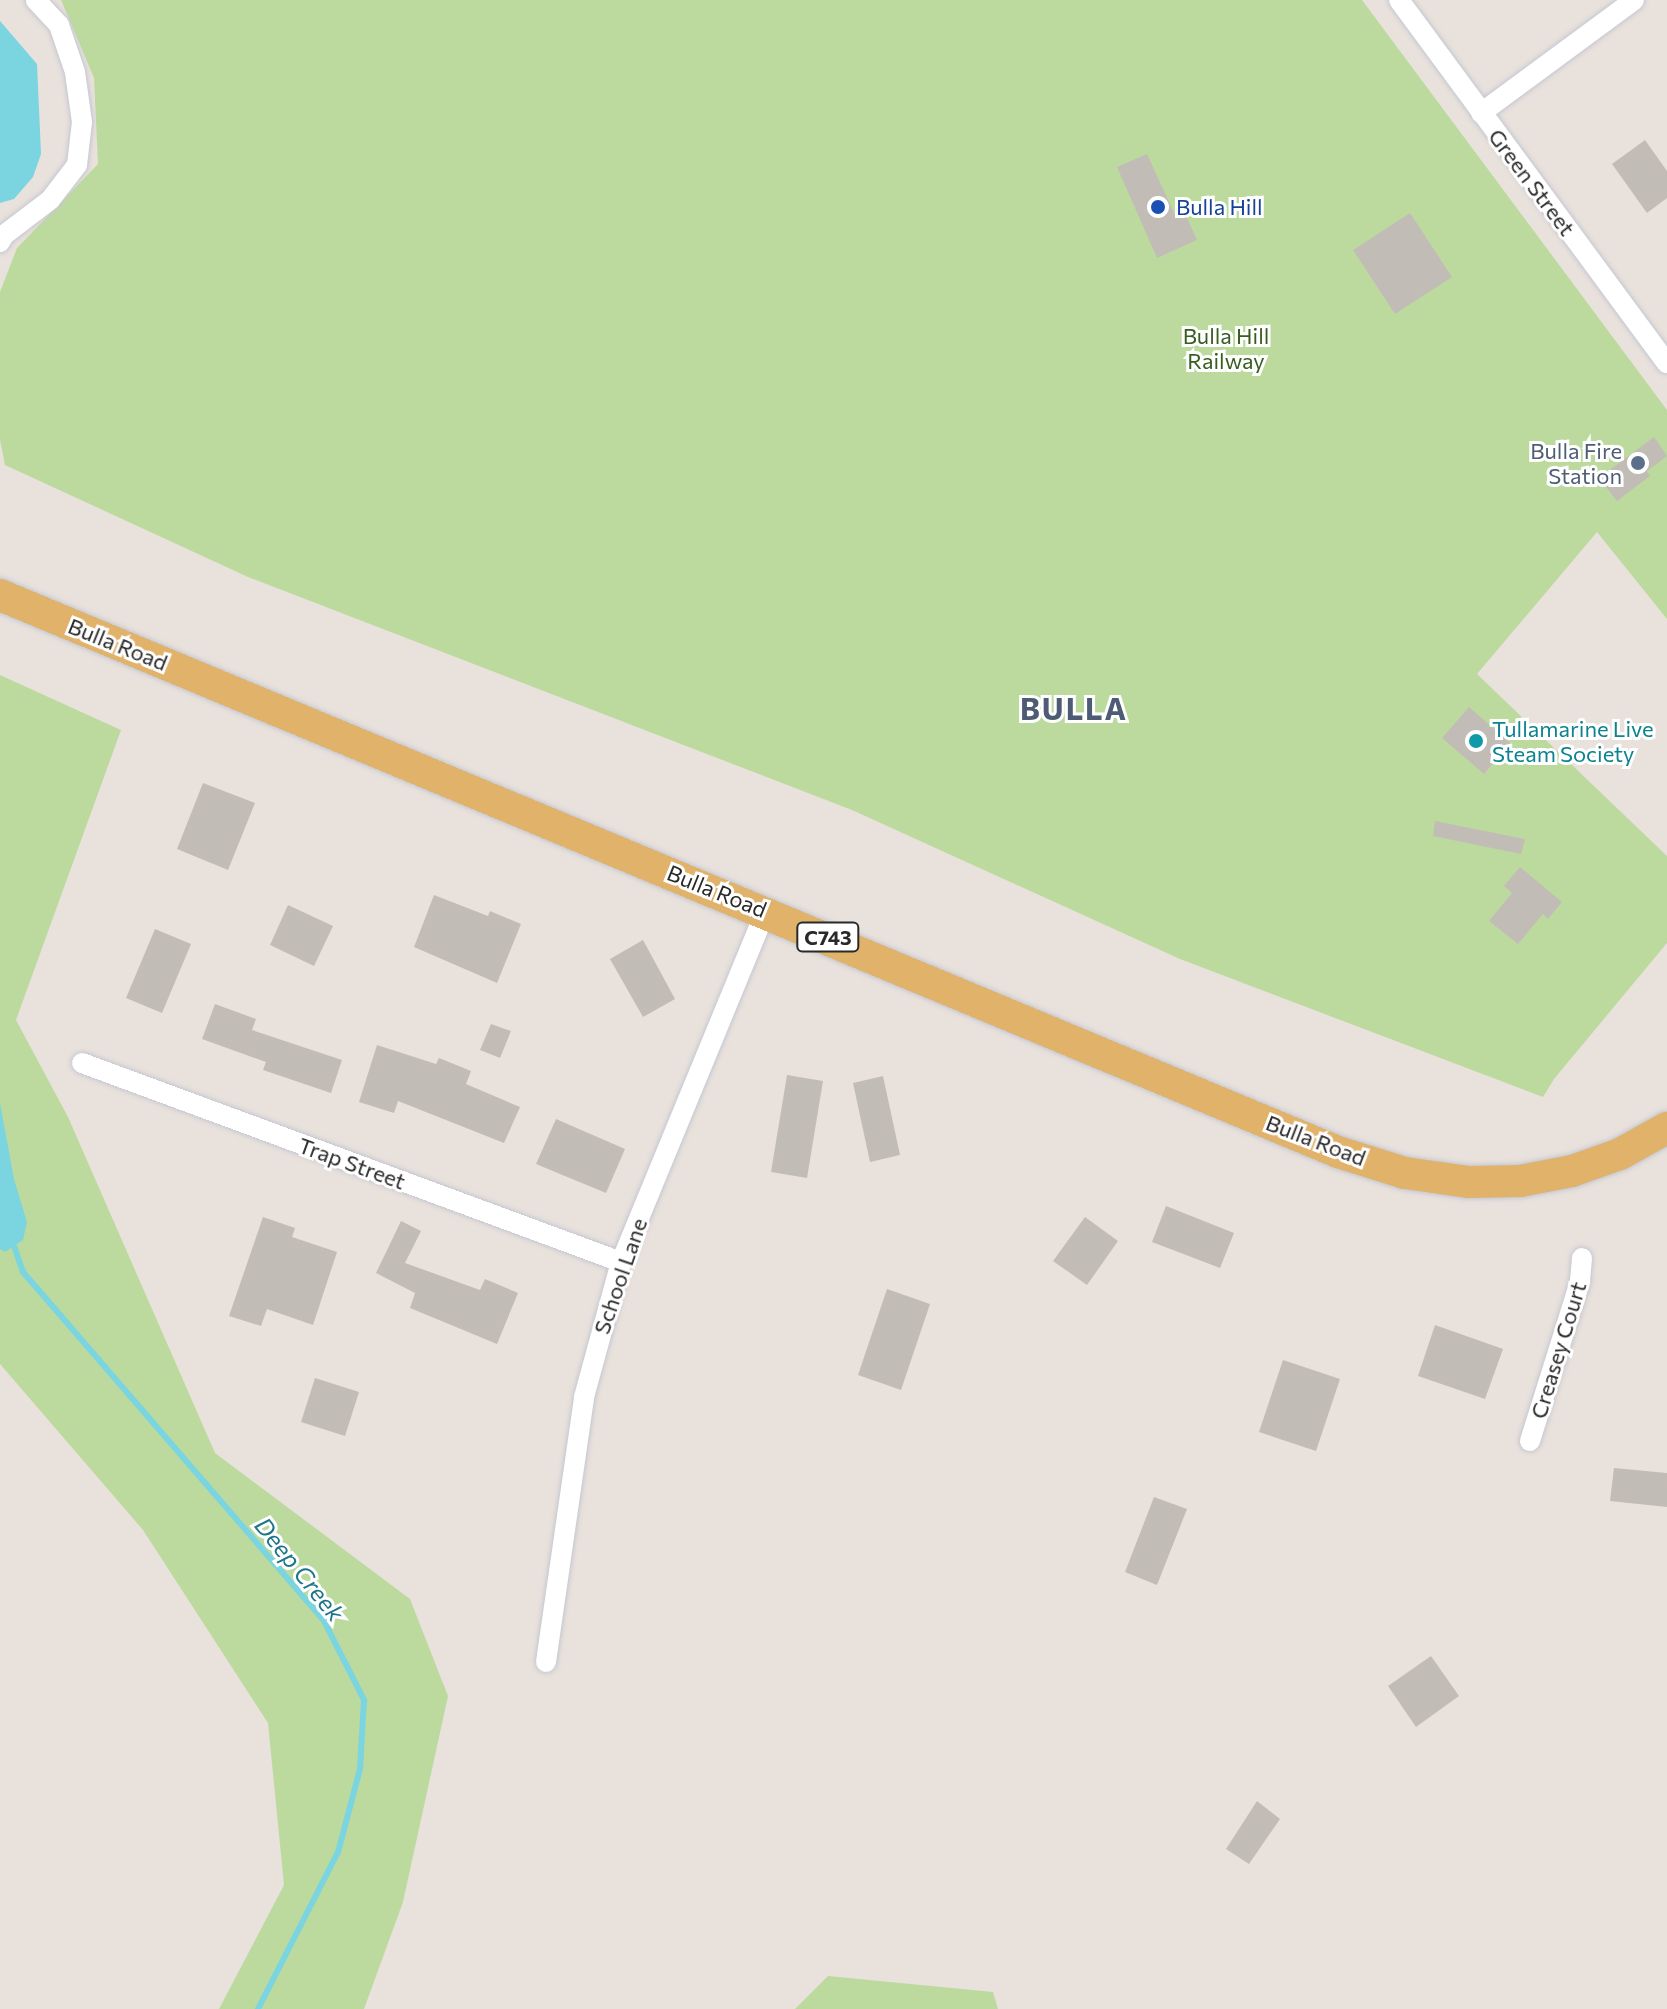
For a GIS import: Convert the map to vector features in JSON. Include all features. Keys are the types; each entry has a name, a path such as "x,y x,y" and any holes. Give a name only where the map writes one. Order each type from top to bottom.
{"main road":[{"name":"Bulla Road","path":"0,595 766,911 1338,1152 1405,1173 1469,1182 1520,1181 1572,1171 1620,1154 1667,1128"}],"street":[{"path":"0,242 4,235 50,200 77,165 82,122 75,72 59,25 36,0"},
{"name":"Green Street","path":"1399,0 1667,363"},
{"path":"1481,113 1634,0"},
{"name":"School Lane","path":"546,1662 584,1397 621,1262 766,911"},
{"name":"Trap Street","path":"82,1063 621,1262"},
{"name":"Creasey Court","path":"1530,1441 1580,1281 1582,1258"}],"green space":[{"name":"Bulla Hill Railway","path":"61,0 1362,0 1667,410 1667,619 1597,532 1477,674 1667,856 1667,943 1554,1079 1543,1097 1180,959 852,810 248,577 5,465 0,440 0,292 17,248 98,164 94,78"},
{"path":"0,675 121,730 16,1020 68,1117 215,1453 410,1599 448,1696 403,1902 364,2009 219,2009 284,1885 268,1723 143,1530 0,1364"},
{"path":"828,1976 993,1992 998,2009 795,2009"}],"water":[{"path":"0,21 37,64 41,154 33,177 14,199 0,203"},
{"path":"0,1103 14,1179 27,1222 23,1240 5,1252 0,1249"}],"building":[{"path":"1645,140 1667,171 1667,198 1647,213 1612,164"},
{"path":"1147,154 1175,215 1184,211 1197,240 1157,258 1117,167"},
{"path":"1410,213 1452,277 1395,314 1353,250"},
{"name":"Bulla Fire Station","path":"1654,437 1667,456 1647,471 1650,476 1617,501 1599,478"},
{"name":"Tullamarine Live Steam Society","path":"1469,707 1510,743 1484,774 1442,738"},
{"path":"203,783 255,803 228,870 177,849"},
{"path":"1435,821 1525,839 1521,854 1433,836"},
{"path":"1520,867 1562,902 1548,919 1543,914 1518,944 1489,921 1512,893 1504,886"},
{"path":"434,895 488,916 490,911 521,924 497,983 414,947"},
{"path":"288,905 333,926 314,966 270,945"},
{"path":"155,929 191,944 162,1013 126,998"},
{"path":"643,940 675,999 643,1017 610,959"},
{"path":"215,1004 256,1019 252,1030 342,1060 331,1093 263,1070 266,1062 202,1039"},
{"path":"491,1024 511,1031 500,1058 480,1050"},
{"path":"377,1045 436,1064 439,1058 471,1071 466,1084 520,1107 504,1143 398,1101 394,1113 359,1102"},
{"path":"787,1075 823,1081 807,1178 771,1172"},
{"path":"883,1076 900,1155 870,1162 853,1083"},
{"path":"556,1119 625,1149 606,1193 536,1164"},
{"path":"1166,1206 1234,1233 1220,1268 1152,1242"},
{"path":"263,1217 295,1228 292,1237 337,1252 313,1325 267,1309 261,1326 229,1316"},
{"path":"1085,1217 1118,1241 1087,1285 1053,1261"},
{"path":"401,1221 421,1231 405,1263 480,1290 485,1279 518,1293 497,1344 410,1308 415,1293 376,1273"},
{"path":"887,1289 930,1304 901,1390 858,1375"},
{"path":"1435,1325 1503,1349 1485,1399 1418,1376"},
{"path":"1283,1360 1340,1379 1316,1451 1259,1432"},
{"path":"315,1378 359,1392 345,1436 301,1422"},
{"path":"1614,1468 1667,1473 1667,1507 1610,1501"},
{"path":"1154,1497 1187,1509 1157,1585 1125,1572"},
{"path":"1431,1656 1459,1696 1416,1727 1388,1686"},
{"path":"1257,1801 1280,1819 1249,1864 1226,1849"}],"waterway":[{"name":"Deep Creek","path":"12,1240 23,1272 324,1621 364,1700 360,1769 338,1852 258,2009"}],"place":[{"name":"Bulla Hill","path":"1158,207"},
{"name":"Bulla Fire Station","path":"1638,463"},
{"name":"Tullamarine Live Steam Society","path":"1476,741"}],"district":[{"name":"BULLA","path":"1074,708"}]}
